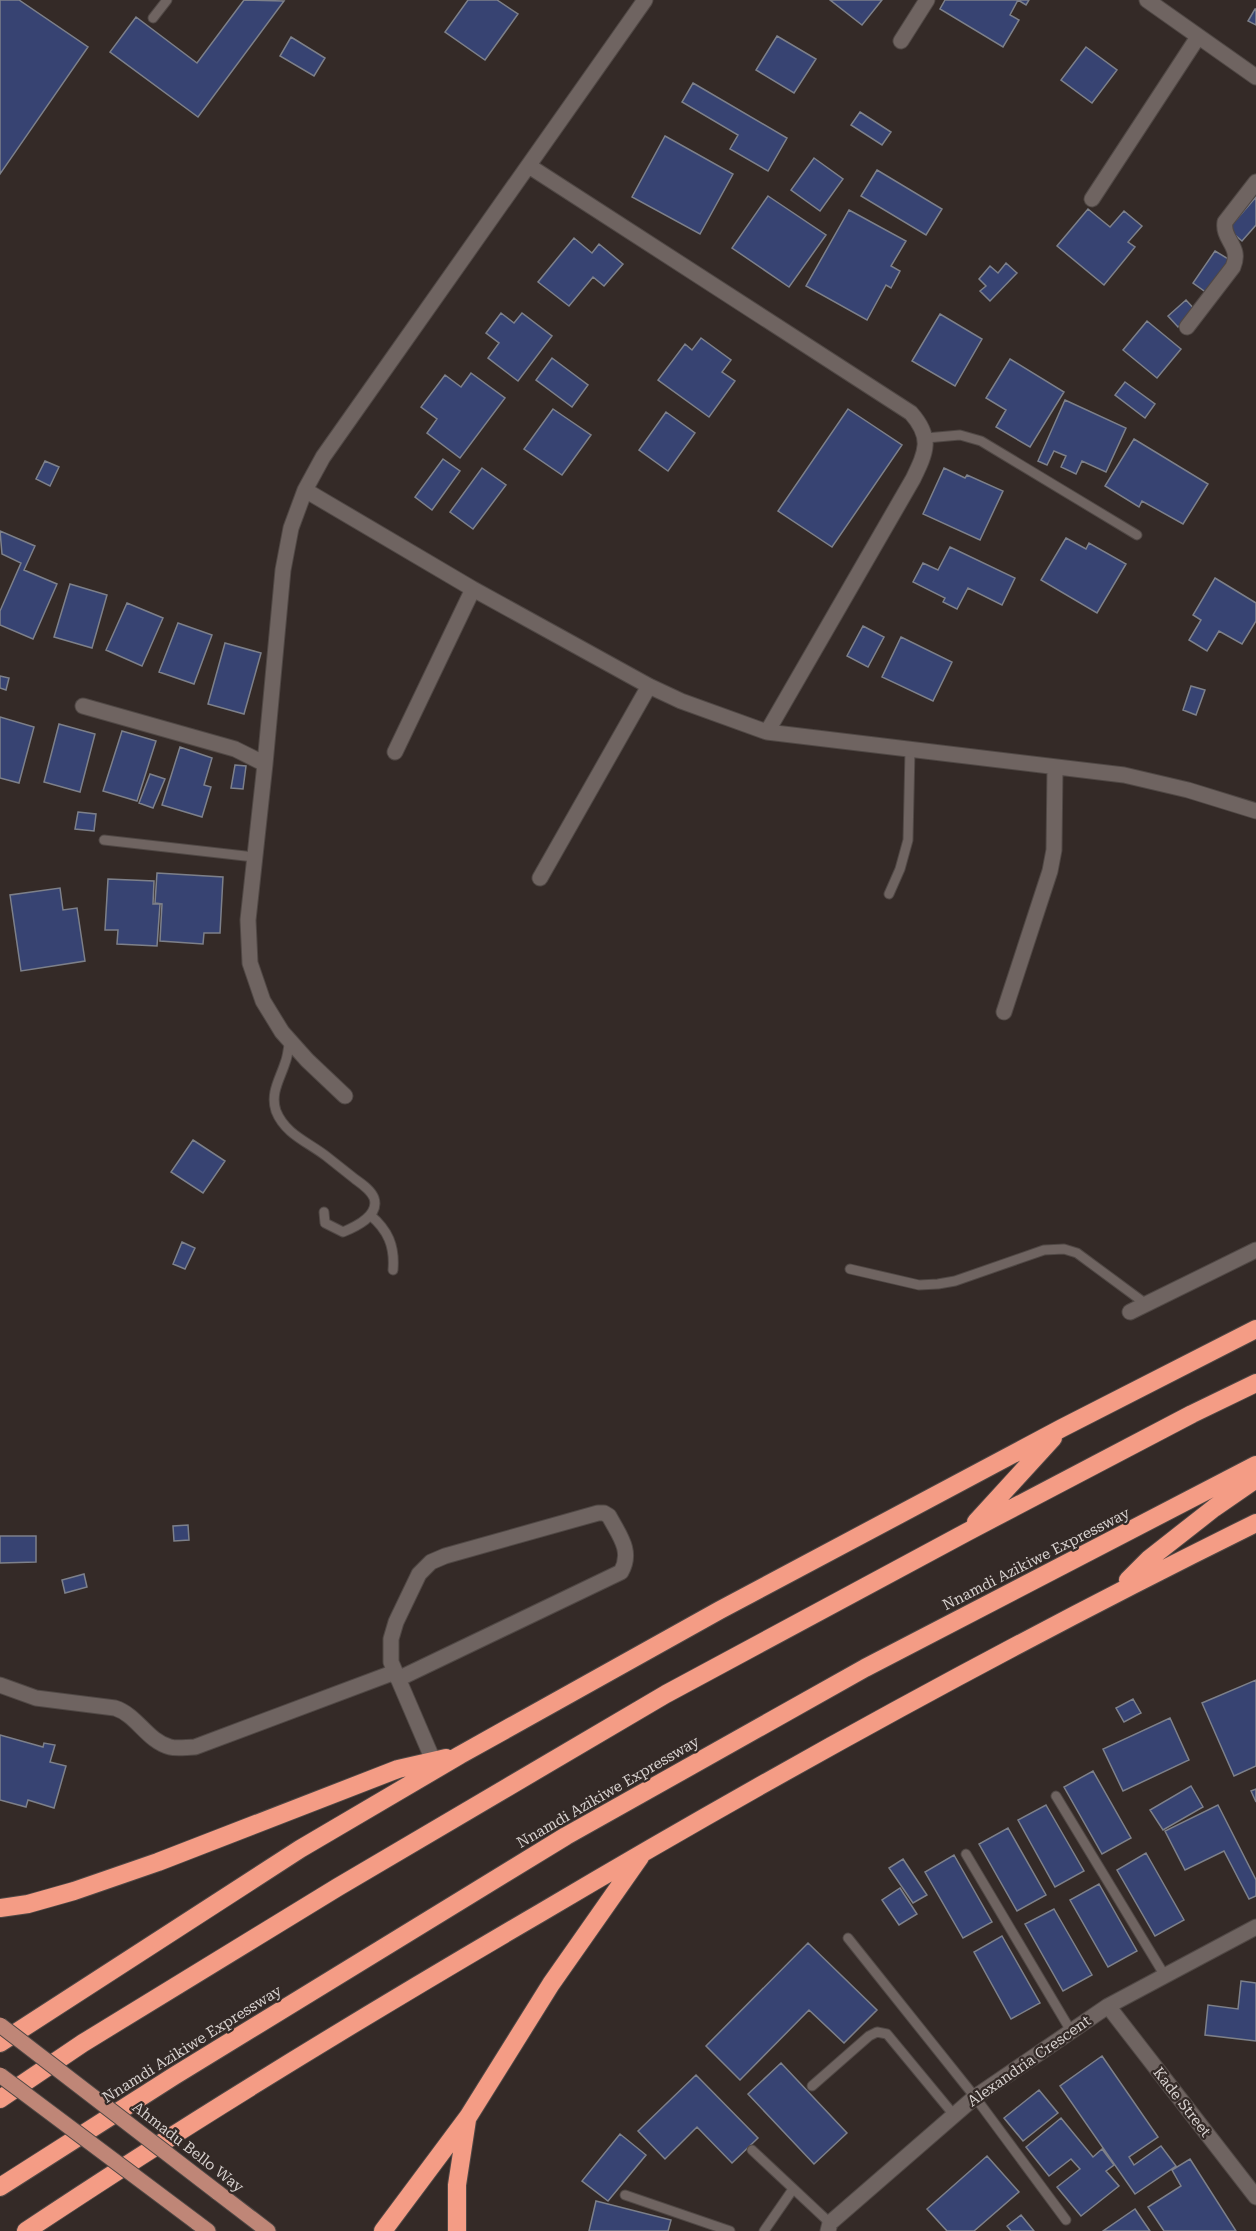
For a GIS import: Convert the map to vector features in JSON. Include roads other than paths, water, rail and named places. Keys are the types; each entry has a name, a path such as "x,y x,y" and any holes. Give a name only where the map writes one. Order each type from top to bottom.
{"highway":[{"path":"0,2043 300,1849 460,1755 720,1610 1062,1428 1256,1329"},
{"path":"0,2099 83,2043 338,1887 635,1712 967,1532 1256,1383"},
{"path":"967,1532 1062,1428"},
{"name":"Nnamdi Azikiwe Expressway","path":"0,2187 174,2076 566,1836 865,1668 1256,1465"},
{"path":"1116,1592 1149,1559 1214,1508 1256,1479"},
{"path":"26,2231 374,2010 643,1852 806,1760 1116,1592 1256,1523"},
{"path":"0,1908 28,1904 74,1891 158,1862 398,1769 460,1755"},
{"path":"383,2231 468,2116 551,1984 643,1852"},
{"path":"457,2231 457,2185 468,2116"}],"main road":[{"name":"Ahmadu Bello Way","path":"0,2025 268,2231"},
{"path":"0,2075 202,2227"}],"street":[{"path":"345,1095 326,1080 290,1041 263,1001 250,963 248,920 283,570 291,528 305,490 323,457 645,0"},
{"path":"901,41 927,0"},
{"path":"1147,0 1256,77"},
{"path":"1092,199 1198,37"},
{"path":"529,166 911,412 922,425 926,438 924,456 913,479 767,732"},
{"path":"1187,327 1233,267 1236,250 1226,233 1225,222 1256,182"},
{"path":"305,490 473,589 649,686 681,701 767,732 1124,775 1256,811"},
{"path":"395,752 473,589"},
{"path":"540,878 649,686"},
{"path":"84,706 235,749 265,764"},
{"path":"1004,1012 1050,871 1054,850 1055,767"},
{"path":"1130,1312 1256,1250"},
{"path":"0,1685 36,1698 115,1708 125,1712 153,1738 171,1748 195,1747 397,1676 621,1572 627,1561 625,1548 609,1516 598,1513 445,1556 432,1562 419,1574 396,1622 391,1640 391,1662 397,1676 433,1760"},
{"name":"Alexandria Crescent","path":"829,2227 975,2097 1108,2006 1256,1927"},
{"name":"Kade Street","path":"1108,2006 1256,2197"}],"lane":[{"path":"153,18 167,0"},
{"path":"926,438 960,435 981,441 1137,535"},
{"path":"889,894 900,869 908,840 910,750"},
{"path":"104,840 254,858"},
{"path":"290,1041 285,1063 276,1083 274,1099 283,1124 366,1187 374,1198 374,1207 370,1215 358,1226 343,1232 325,1223 324,1212"},
{"path":"370,1215 382,1226 390,1241 395,1253 393,1270"},
{"path":"850,1269 918,1285 938,1284 965,1278 1044,1250 1064,1249 1077,1253 1146,1304"},
{"path":"1056,1797 1165,1976"},
{"path":"966,1854 1071,2031"},
{"path":"848,1938 975,2097 1066,2220"},
{"path":"812,2086 869,2036 877,2032 887,2034 954,2115"},
{"path":"752,2150 829,2227"},
{"path":"764,2231 793,2189"},
{"path":"625,2194 730,2231"}]}
